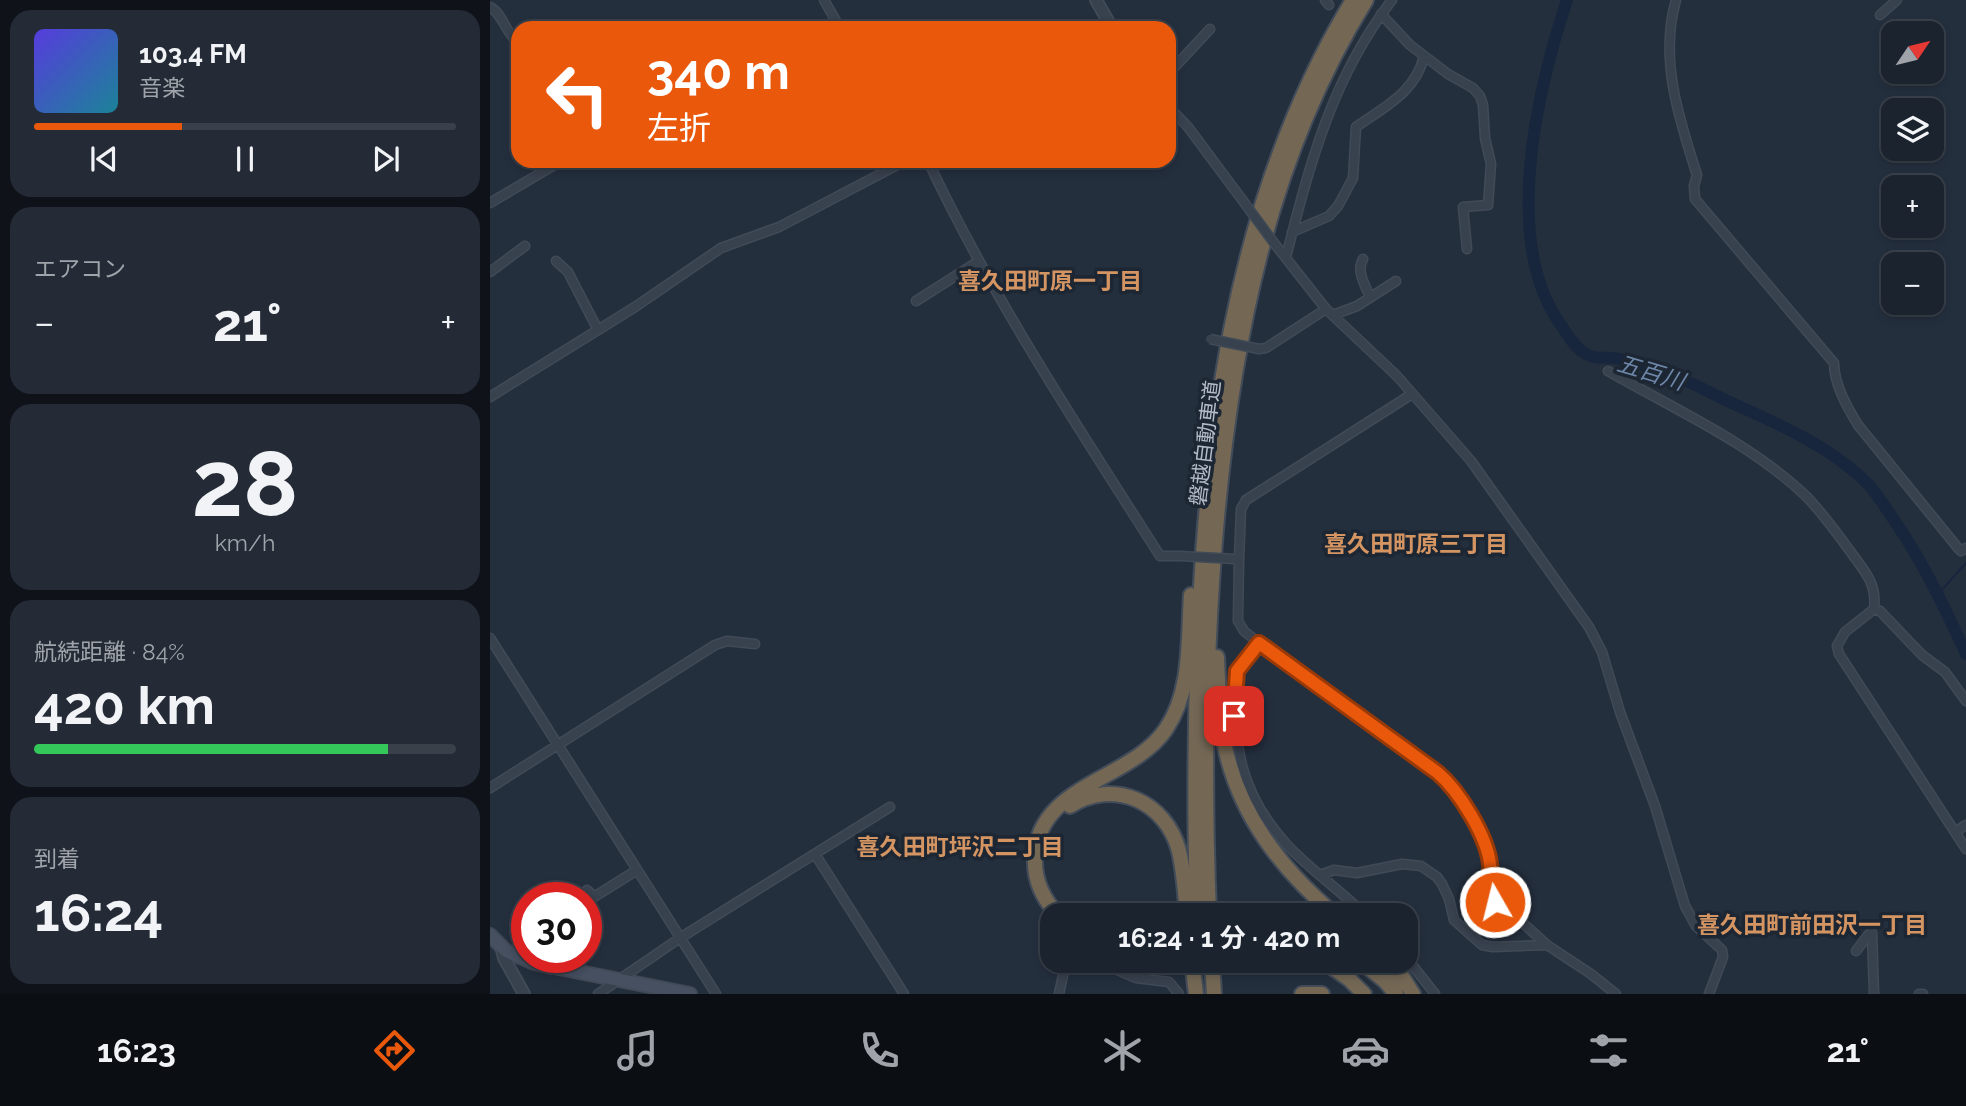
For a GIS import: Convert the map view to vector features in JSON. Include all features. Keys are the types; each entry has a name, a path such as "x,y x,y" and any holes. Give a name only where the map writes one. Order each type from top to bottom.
{"highway":[{"name":"磐越自動車道","path":"1198,903 1196,705 1201,577 1225,361 1260,208 1299,104 1353,0"},
{"name":"磐越自動車道","path":"1199,903 1206,803 1208,693 1217,526 1222,462 1237,361 1263,240 1291,153 1329,65 1366,0"},
{"path":"1049,903 1036,877 1037,843 1045,822 1061,803 1072,795 1147,750 1170,723 1180,699 1186,671 1196,534 1212,463"},
{"path":"1217,526 1216,652 1225,748 1235,783 1261,835 1286,868 1322,903"},
{"path":"1060,903 1053,895 1044,874 1043,855 1047,836 1056,820 1069,807 1086,797 1107,793 1128,795 1147,804 1170,829 1195,903"},
{"path":"1286,868 1329,903"},
{"path":"1193,973 1196,994"},
{"path":"1202,973 1203,994"},
{"path":"1213,973 1214,994"},
{"path":"1340,973 1364,994"},
{"path":"1354,973 1373,994"},
{"path":"1375,973 1396,994"},
{"path":"1388,973 1403,994"},
{"path":"1399,973 1413,994"},
{"path":"1302,994 1322,994"}],"main road":[{"path":"490,935 500,946 534,963 690,994"}],"street":[{"path":"824,0 836,21"},
{"path":"1096,0 1108,21"},
{"path":"1286,257 1319,136 1336,93 1360,45 1392,0"},
{"path":"1676,0 1672,14 1671,87 1697,175 1695,199 1834,363 1836,379 1858,425 1958,548 1961,551 1966,548"},
{"path":"1880,15 1897,0"},
{"path":"490,7 495,9 511,36"},
{"path":"1381,14 1404,41 1448,74 1473,88 1480,96 1491,164 1488,205 1463,207 1467,249"},
{"path":"1176,65 1210,29"},
{"path":"1292,232 1329,216 1338,206 1353,178 1356,127 1410,87 1421,68 1424,56"},
{"path":"1176,114 1329,312 1412,394 1471,461 1595,637 1655,806 1685,906 1696,926 1721,950 1723,957 1709,994"},
{"path":"490,203 549,168"},
{"path":"492,392 598,330 721,248 779,227 892,168"},
{"path":"931,168 953,213 1033,356 1160,556 1237,559"},
{"path":"490,272 525,246"},
{"path":"1363,259 1360,263 1361,275 1370,297"},
{"path":"556,261 568,272 598,330"},
{"path":"916,301 979,261"},
{"path":"1208,339 1266,348 1329,312 1356,306 1396,281"},
{"path":"1608,371 1746,451 1805,496 1838,534 1875,591 1874,609 1844,632 1836,649 1966,849"},
{"path":"1412,394 1246,500 1241,509 1237,559 1238,621 1244,631 1259,643 1449,782 1463,800 1489,858 1491,890 1495,902 1546,945 1616,994"},
{"path":"1874,609 1880,611 1922,655 1945,672 1966,701"},
{"path":"490,638 493,649 559,745 716,994"},
{"path":"490,788 715,645 727,640 755,644"},
{"path":"1259,643 1236,676 1234,716 1238,756 1251,791 1276,831 1289,847 1352,903"},
{"path":"598,994 680,938 890,807"},
{"path":"1955,832 1966,825"},
{"path":"816,854 904,994"},
{"path":"1320,875 1334,870 1357,873 1402,864 1420,866 1437,877 1442,884 1454,920 1482,945 1546,945"},
{"path":"602,892 637,870"},
{"path":"1856,951 1872,933 1874,994"},
{"path":"500,946 524,994"},
{"path":"1418,972 1435,994"},
{"path":"1059,994 1063,973"},
{"path":"1124,973 1136,978 1169,982 1179,994"}],"waterway":[{"name":"五百川","path":"1567,0 1545,78 1536,122 1530,167 1529,212 1533,255 1544,294 1563,328 1574,344 1587,355 1634,363 1686,381 1804,438 1837,458 1876,493 1916,554 1966,654"},
{"path":"1939,593 1966,563"}],"district":[{"name":"喜久田町原一丁目","path":"1050,280"},
{"name":"喜久田町原三丁目","path":"1416,543"},
{"name":"喜久田町坪沢二丁目","path":"960,846"},
{"name":"喜久田町前田沢一丁目","path":"1812,924"}],"route":[{"path":"1234,716 1237,671 1259,643 1438,773 1457,790 1489,858 1491,890 1495,902"}]}
